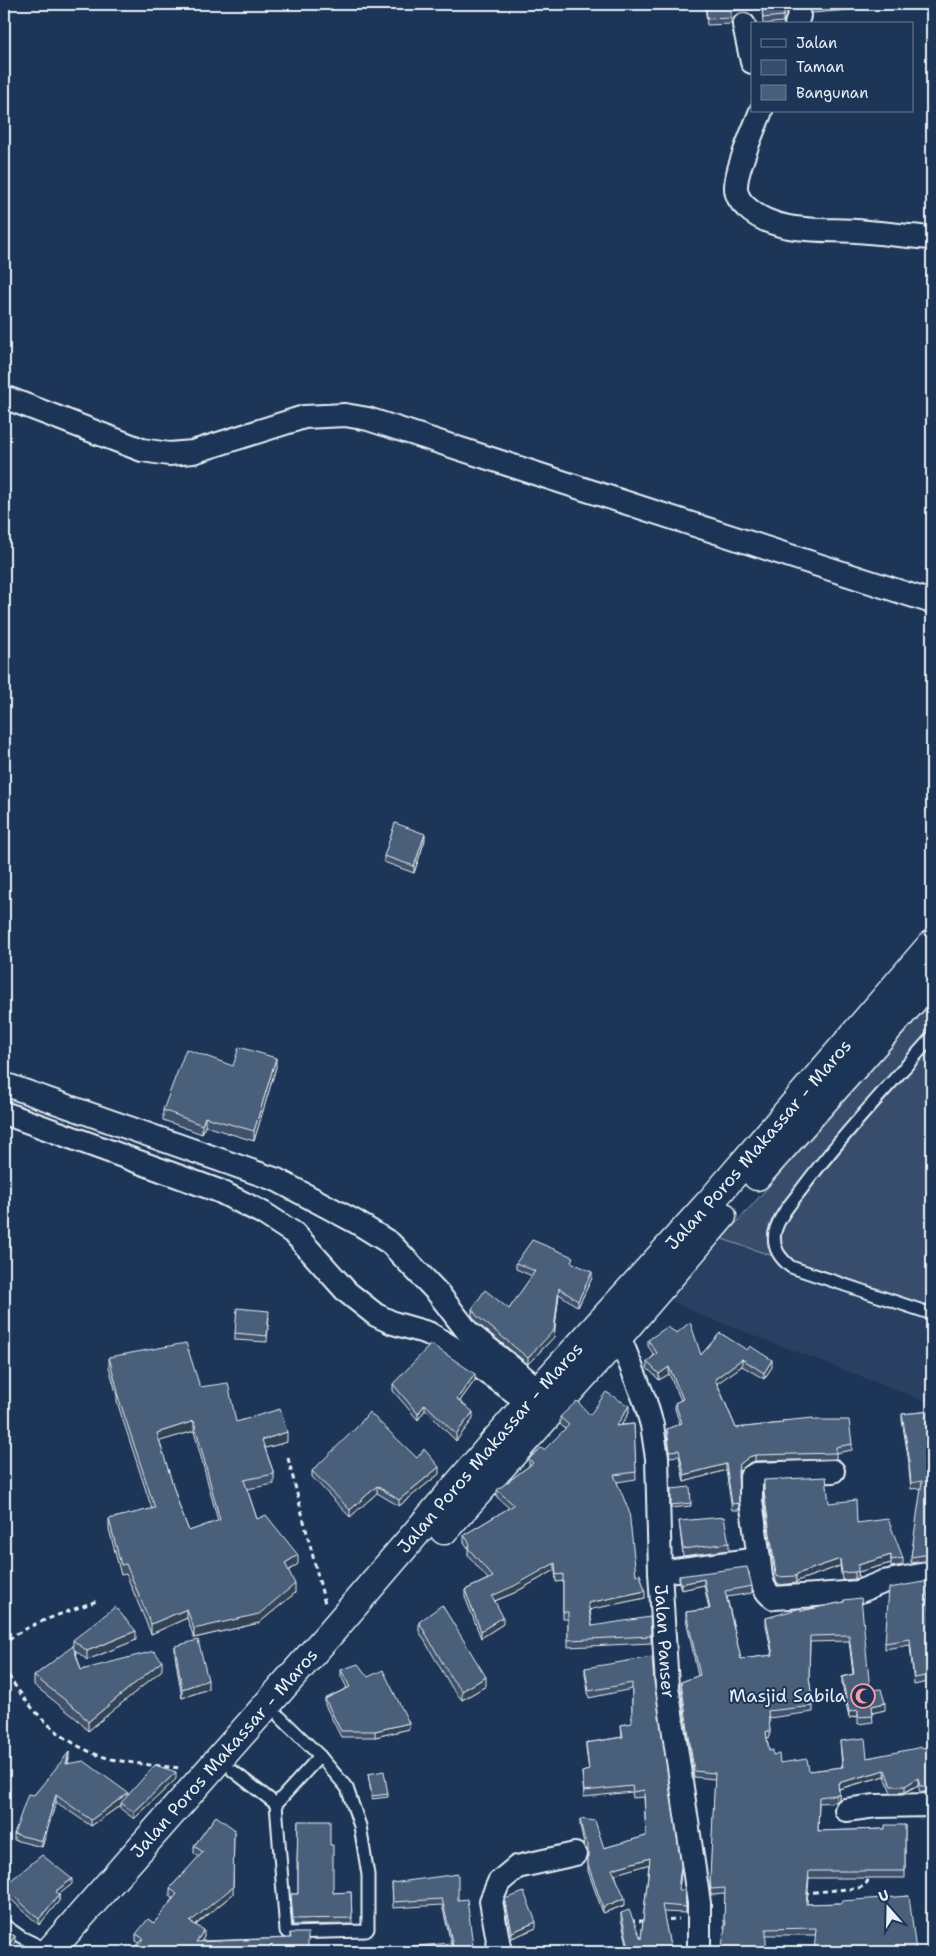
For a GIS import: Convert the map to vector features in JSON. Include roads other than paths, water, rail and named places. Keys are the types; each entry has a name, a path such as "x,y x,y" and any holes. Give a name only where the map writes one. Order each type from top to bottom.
{"highway":[{"name":"Jalan Poros Makassar - Maros","path":"58,1952 221,1772 332,1631 535,1397 711,1201 932,944"},
{"name":"Jalan Poros Makassar - Maros","path":"221,1772 280,1717 475,1495 619,1336 732,1204 932,979"}],"street":[{"path":"744,25 751,57"},
{"path":"761,112 738,174 735,189 741,202 752,213 777,224 808,229 857,231 932,238"},
{"path":"4,397 142,450 169,454 193,452 304,417 345,414 368,418 932,602"},
{"path":"4,1084 277,1180 356,1222 390,1243 438,1293 468,1332 535,1397"},
{"path":"4,1113 219,1191 263,1213 295,1234 347,1292 376,1315 393,1323 428,1333 535,1397"},
{"name":"Jalan Panser","path":"619,1336 645,1401 652,1425 657,1458 660,1572 667,1686 699,1903 699,1952"},
{"path":"833,1471 756,1474 751,1477 751,1500 763,1587 766,1593 774,1598 858,1592 883,1582 932,1573"},
{"path":"660,1572 759,1559"},
{"path":"846,1810 876,1806 932,1805"},
{"path":"500,1952 491,1901 499,1882 517,1867 575,1854"}],"lane":[{"path":"932,1037 818,1166 785,1212 775,1232 775,1245 780,1258 791,1267 932,1314"},
{"path":"280,1717 320,1756 347,1788 360,1826 368,1875 368,1929 366,1931 288,1933 286,1931 276,1804 320,1756"},
{"path":"221,1772 276,1804"},
{"path":"4,1926 21,1937 58,1952"}],"place":[{"name":"Masjid Sabila","path":"863,1696"}]}
